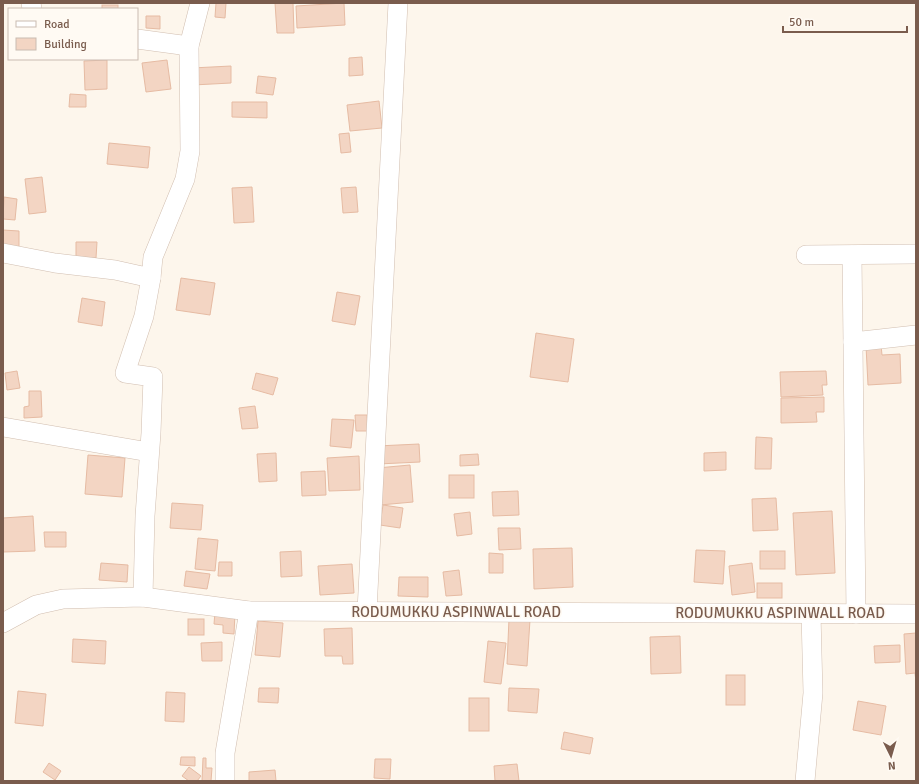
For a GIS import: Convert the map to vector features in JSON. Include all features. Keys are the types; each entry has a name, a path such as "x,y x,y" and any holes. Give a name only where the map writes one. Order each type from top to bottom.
{"street":[{"path":"143,597 145,516 151,433 153,377 125,373 144,316 153,257 185,179 190,151 189,46 200,3"},
{"path":"367,611 398,3"},
{"path":"138,39 189,46"},
{"path":"3,252 55,263 115,270 151,278"},
{"path":"806,255 916,254"},
{"path":"852,255 856,614"},
{"path":"853,342 916,335"},
{"path":"3,427 149,452"},
{"name":"RODUMUKKU ASPINWALL ROAD","path":"3,623 36,605 63,599 143,597 248,611 916,614"},
{"path":"225,781 225,754 248,611"},
{"path":"805,781 813,693 811,614"}],"building":[{"path":"216,3 226,3 225,18 215,17"},
{"path":"275,3 293,3 294,33 277,33"},
{"path":"344,3 345,25 297,28 296,6"},
{"path":"102,5 118,5 118,8 102,8"},
{"path":"146,16 160,16 160,29 146,28"},
{"path":"362,57 363,75 349,76 349,58"},
{"path":"107,60 107,89 85,90 84,61"},
{"path":"167,60 171,89 146,92 142,63"},
{"path":"231,66 231,83 193,85 192,68"},
{"path":"258,76 276,78 273,95 256,93"},
{"path":"70,94 86,95 86,107 69,107"},
{"path":"379,101 382,128 350,131 347,105"},
{"path":"232,102 267,102 267,118 232,117"},
{"path":"349,133 351,152 341,153 339,134"},
{"path":"109,143 150,147 148,168 107,164"},
{"path":"42,177 46,212 29,214 25,179"},
{"path":"252,187 254,222 234,223 232,188"},
{"path":"356,187 358,212 343,213 341,188"},
{"path":"4,197 17,199 15,220 3,219"},
{"path":"3,230 19,231 19,251 3,250"},
{"path":"76,242 97,242 96,258 76,258"},
{"path":"181,278 215,283 210,315 176,310"},
{"path":"337,292 360,296 355,325 332,321"},
{"path":"82,298 105,302 102,326 78,322"},
{"path":"536,333 574,339 568,382 530,377"},
{"path":"881,345 882,355 900,354 901,383 868,385 866,346"},
{"path":"17,371 20,388 7,390 5,373"},
{"path":"826,371 827,385 822,385 823,395 781,397 780,372"},
{"path":"256,373 278,378 273,395 252,389"},
{"path":"29,391 41,391 42,417 24,418 24,407 29,406"},
{"path":"824,397 824,412 816,412 817,422 781,423 781,398"},
{"path":"255,406 258,428 242,429 239,408"},
{"path":"355,415 367,415 368,431 356,431"},
{"path":"332,419 354,420 351,448 330,446"},
{"path":"756,437 772,438 771,469 755,469"},
{"path":"419,444 420,462 378,464 377,446"},
{"path":"726,452 726,470 704,471 704,453"},
{"path":"276,453 277,481 259,482 257,454"},
{"path":"478,454 479,465 460,466 460,455"},
{"path":"88,455 125,458 122,497 85,494"},
{"path":"359,456 360,490 329,491 327,458"},
{"path":"410,465 413,502 380,505 377,468"},
{"path":"325,471 326,495 302,496 301,472"},
{"path":"449,475 474,475 474,498 449,498"},
{"path":"518,491 519,515 493,516 492,492"},
{"path":"776,498 778,530 753,531 752,499"},
{"path":"172,503 203,505 201,530 170,528"},
{"path":"383,505 403,508 400,528 380,525"},
{"path":"832,511 835,573 796,575 793,513"},
{"path":"470,512 472,534 457,536 454,514"},
{"path":"33,516 35,551 3,552 3,518"},
{"path":"498,528 520,528 521,549 499,550"},
{"path":"44,532 66,532 66,547 45,547"},
{"path":"198,538 218,540 215,571 195,569"},
{"path":"572,548 573,587 534,589 533,549"},
{"path":"696,550 725,551 723,584 694,582"},
{"path":"301,551 302,576 281,577 280,552"},
{"path":"760,551 785,551 785,569 760,569"},
{"path":"489,553 503,554 503,573 489,573"},
{"path":"219,562 232,562 232,576 218,576"},
{"path":"101,563 128,565 127,582 99,580"},
{"path":"752,563 755,592 732,595 729,566"},
{"path":"352,564 354,593 320,595 318,566"},
{"path":"459,570 462,595 446,596 443,572"},
{"path":"186,571 210,574 207,589 184,586"},
{"path":"399,577 428,577 428,597 398,596"},
{"path":"757,583 782,583 782,598 757,598"},
{"path":"215,612 235,613 234,634 223,633 223,625 214,624"},
{"path":"188,619 204,619 204,635 188,635"},
{"path":"509,619 530,620 527,666 507,664"},
{"path":"258,621 283,623 280,657 255,655"},
{"path":"352,628 353,664 343,664 342,656 325,656 324,629"},
{"path":"916,633 916,682 915,673 906,674 904,634"},
{"path":"680,636 681,673 651,674 650,637"},
{"path":"73,639 106,641 105,664 72,662"},
{"path":"488,641 506,643 501,684 484,682"},
{"path":"222,642 222,661 202,661 201,643"},
{"path":"900,645 900,662 875,663 874,646"},
{"path":"726,675 745,675 745,705 726,705"},
{"path":"259,688 279,688 278,703 258,702"},
{"path":"509,688 539,689 537,713 508,711"},
{"path":"18,691 46,694 43,726 15,723"},
{"path":"166,692 185,693 184,722 165,721"},
{"path":"469,698 489,698 489,731 469,731"},
{"path":"858,701 886,706 881,735 853,730"},
{"path":"564,732 593,738 590,754 561,749"},
{"path":"181,757 195,757 195,766 180,765"},
{"path":"203,758 206,758 206,768 212,768 211,781 202,781"},
{"path":"375,759 391,759 390,779 374,778"},
{"path":"49,763 61,771 55,780 43,772"},
{"path":"517,764 519,781 495,781 494,766"},
{"path":"189,767 201,776 197,781 189,781 182,776"},
{"path":"275,770 276,781 249,781 249,772"}]}
